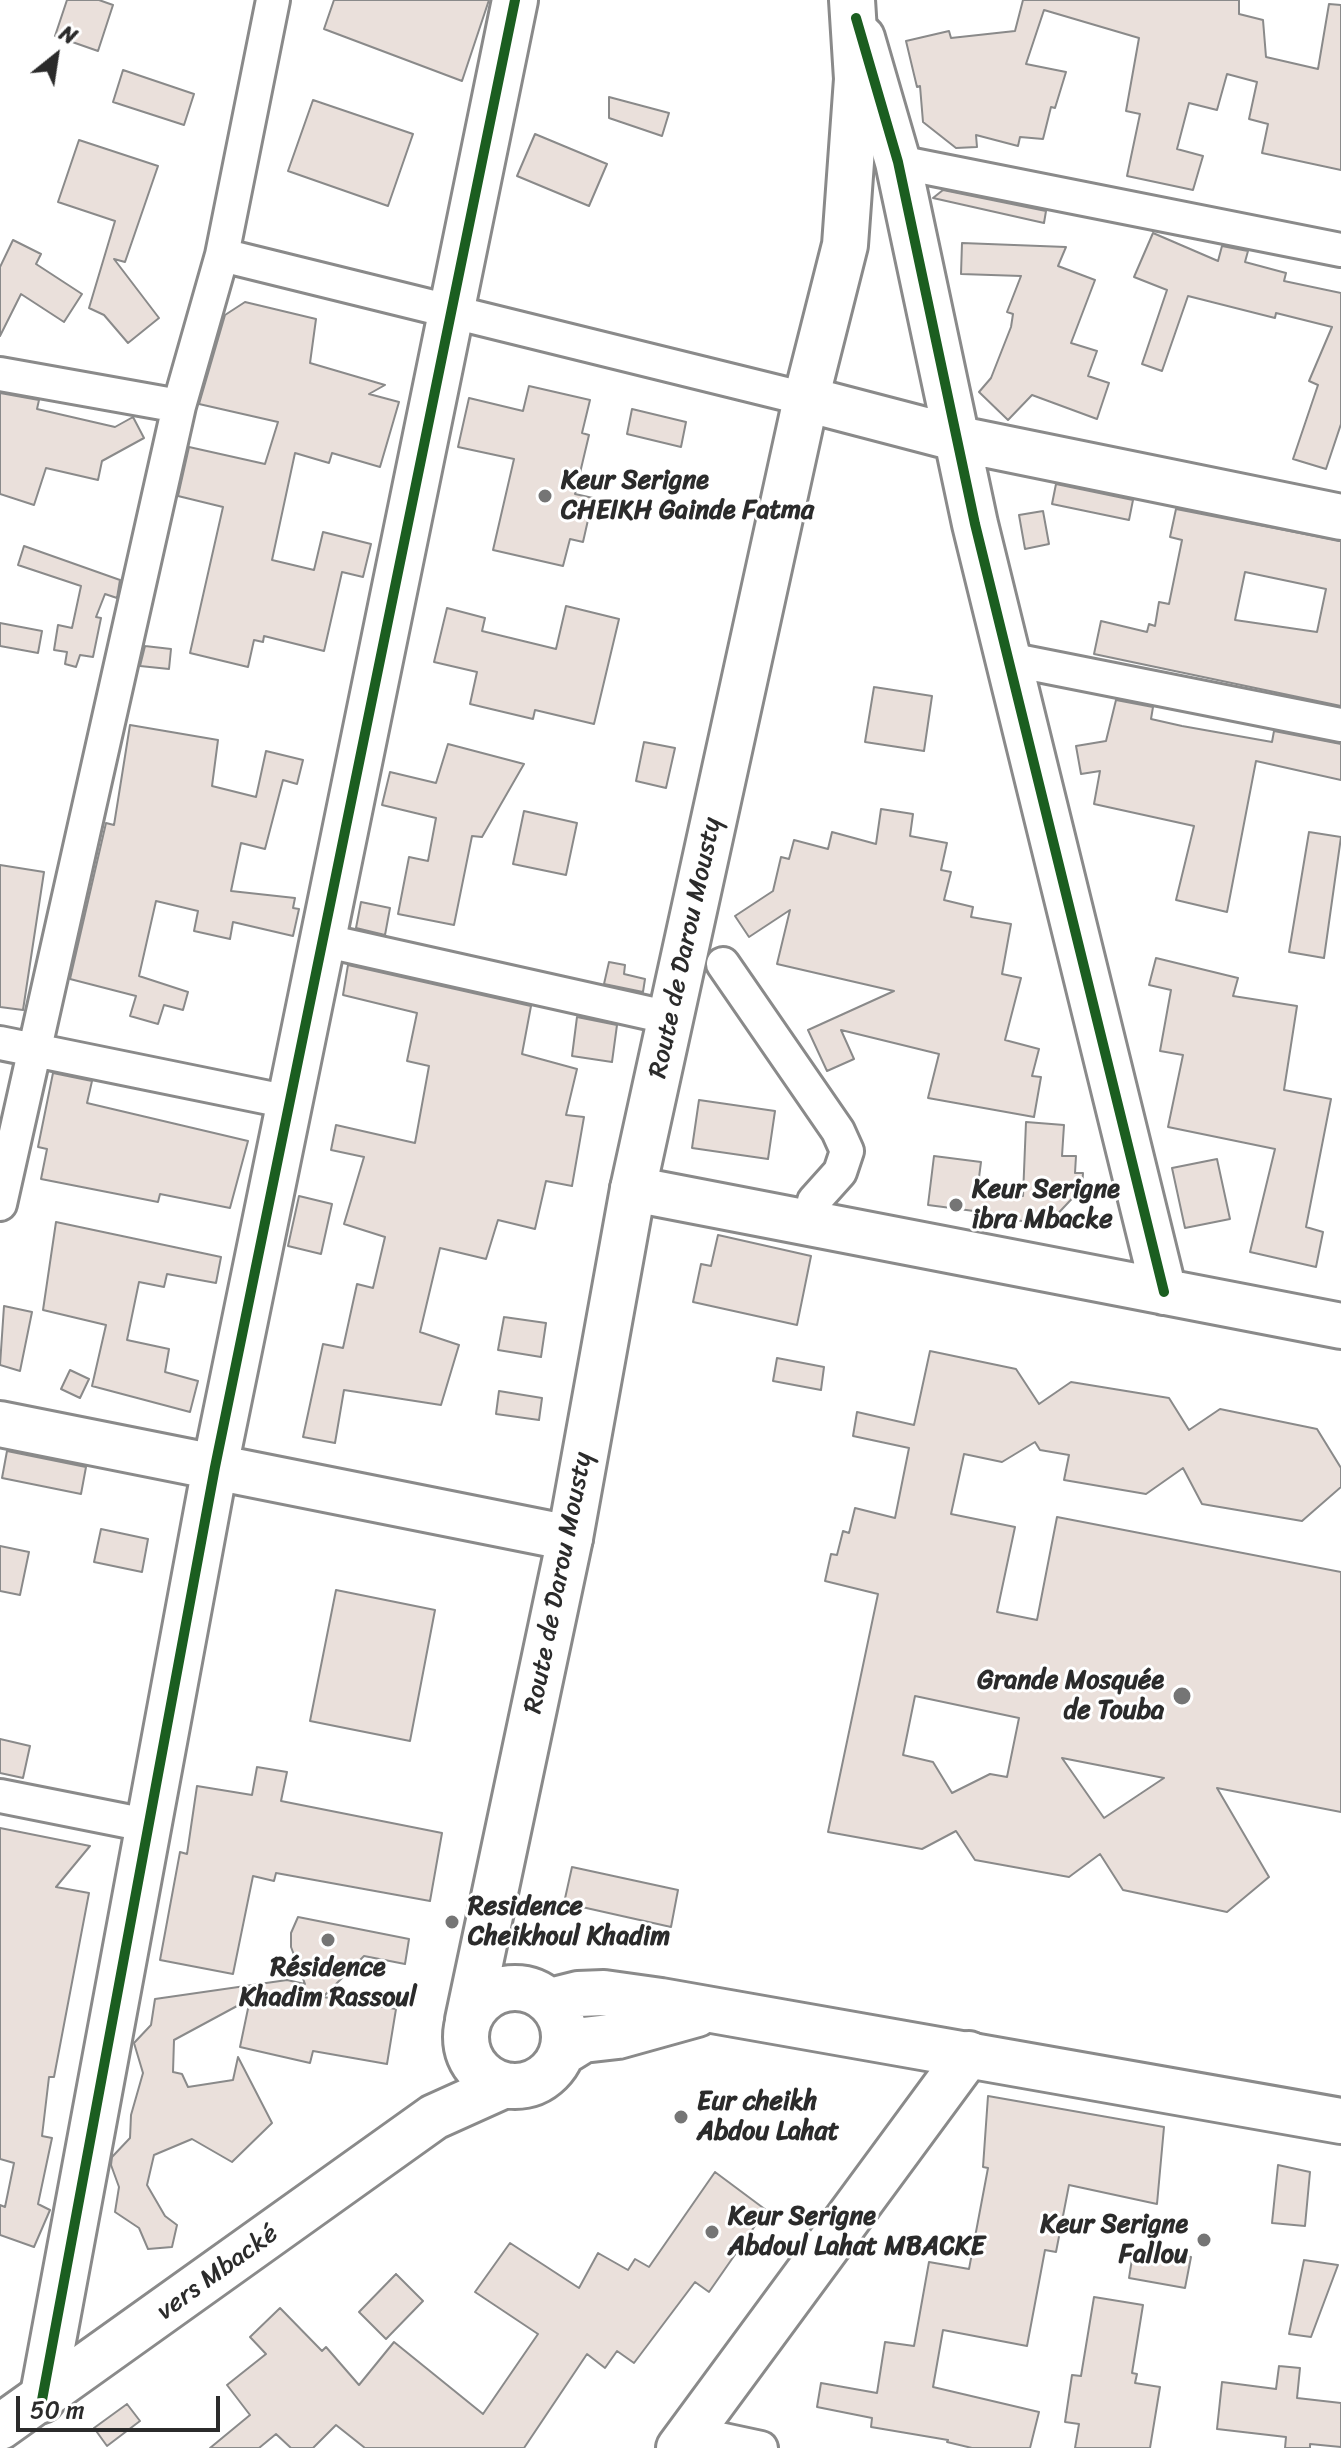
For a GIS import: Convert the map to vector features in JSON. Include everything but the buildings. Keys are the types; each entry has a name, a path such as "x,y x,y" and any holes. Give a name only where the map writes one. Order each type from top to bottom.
{"street":[{"path":"0,1204 179,406 222,255 273,0"},
{"path":"42,2400 146,1825 215,1467 515,0"},
{"path":"854,9 898,162 1008,659 1164,1292"},
{"name":"Route de Darou Mousty","path":"482,2056 495,1895 570,1538 633,1189 806,399 845,245 855,154 854,9"},
{"path":"898,162 1341,250"},
{"path":"222,255 959,439 1341,517"},
{"path":"0,374 179,406"},
{"path":"1008,659 1341,725"},
{"path":"322,940 671,1018"},
{"path":"723,964 838,1131 847,1151 840,1172 814,1201 809,1223"},
{"path":"0,1043 289,1102"},
{"path":"633,1189 1341,1326"},
{"path":"0,1424 570,1538"},
{"path":"0,1796 146,1825"},
{"path":"495,1895 505,1931 544,1997 564,2025 562,2053 556,2065 533,2083 482,2056 484,1997 496,1990 510,1987 544,1997 604,1993 1341,2121"},
{"path":"562,2053 583,2040 618,2036 708,2011"},
{"path":"685,2440 969,2054"},
{"name":"vers Mbacké","path":"0,2427 42,2400 434,2117 482,2056"},
{"path":"685,2440 761,2448"}],"cycle path":[{"path":"42,2400 215,1467 515,0"},
{"path":"856,18 898,162 975,524 1164,1292"}],"place":[{"name":"Keur Serigne CHEIKH Gainde Fatma","path":"545,496"},
{"name":"Keur Serigne ibra Mbacke","path":"956,1205"},
{"name":"Grande Mosquée de Touba","path":"1182,1696"},
{"name":"Residence Cheikhoul Khadim","path":"452,1922"},
{"name":"Résidence Khadim Rassoul","path":"328,1940"},
{"name":"Eur cheikh Abdou Lahat","path":"681,2117"},
{"name":"Keur Serigne Abdoul Lahat MBACKE","path":"712,2232"},
{"name":"Keur Serigne Fallou","path":"1204,2240"}]}
